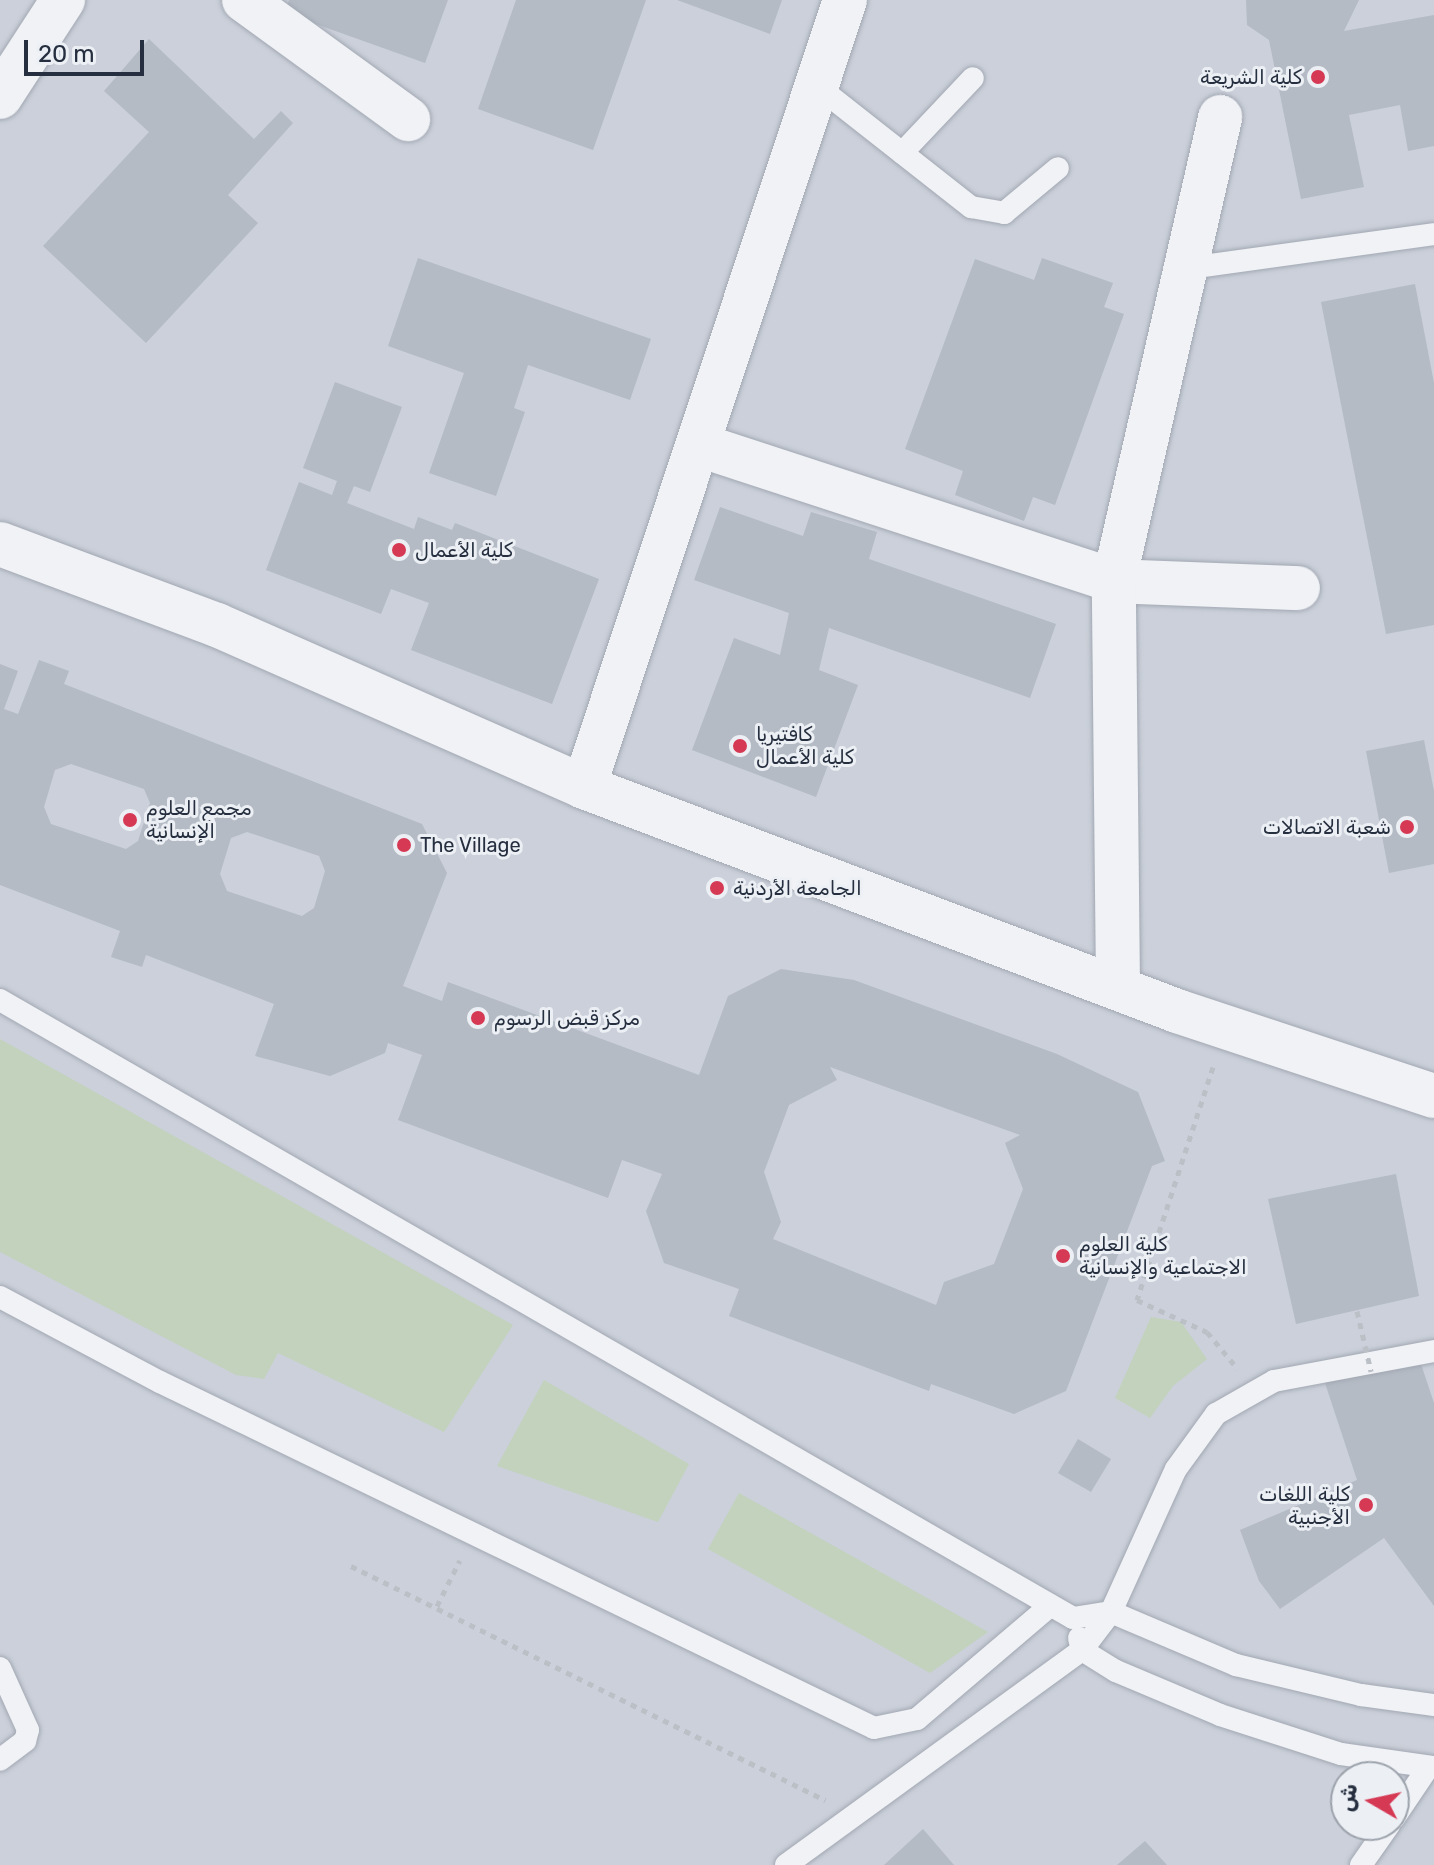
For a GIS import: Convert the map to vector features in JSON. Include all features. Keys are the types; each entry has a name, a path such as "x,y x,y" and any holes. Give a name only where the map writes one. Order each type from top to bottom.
{"street":[{"path":"0,97 63,0"},
{"path":"244,0 408,119"},
{"path":"584,787 845,0"},
{"path":"1118,986 1114,581 1189,268 1220,117"},
{"path":"699,445 1114,581 1298,588"},
{"path":"0,544 175,608 584,787 1226,1027 1434,1096"}],"lane":[{"path":"902,153 973,78"},
{"path":"817,86 971,207 1004,213 1058,168"},
{"path":"1189,268 1434,234"},
{"path":"0,1000 1073,1618 1111,1612 1251,1670 1434,1705"},
{"path":"0,1297 473,1534 882,1729 928,1712 1050,1606"},
{"path":"786,1865 851,1813 1082,1650 1111,1612 1176,1469 1206,1424 1254,1389 1434,1351"},
{"path":"1073,1618 1082,1650 1173,1698 1280,1737 1431,1768 1410,1796"},
{"path":"0,1668 28,1730 25,1741 0,1760"},
{"path":"1361,1865 1378,1841"}],"path":[{"path":"1226,1027 1137,1300 1207,1332 1254,1389"},
{"path":"1357,1311 1371,1371"},
{"path":"437,1606 473,1534"},
{"path":"351,1566 851,1813"}],"shaded area":[{"name":"الجامعة الأردنية","path":"0,0 1434,0 1434,1865 0,1865"}],"green space":[{"path":"0,1039 513,1325 444,1432 278,1353 264,1379 236,1375 0,1252"},
{"path":"1151,1317 1181,1322 1207,1359 1173,1386 1150,1418 1115,1398"},
{"path":"544,1380 689,1464 658,1522 497,1466"},
{"path":"739,1493 988,1632 930,1673 708,1549"}],"building":[{"path":"289,0 448,0 425,63 285,13"},
{"path":"516,0 646,0 593,150 478,109"},
{"path":"677,0 782,0 770,34"},
{"path":"1246,0 1359,0 1344,31 1434,15 1434,146 1408,151 1400,105 1349,115 1364,187 1301,199 1269,40 1247,25"},
{"path":"149,39 254,139 281,111 293,123 228,195 258,223 146,343 43,246 149,132 104,91"},
{"path":"418,258 651,339 630,400 528,365 514,408 525,412 496,496 429,473 464,373 388,346"},
{"path":"1042,258 1113,283 1104,307 1124,314 1055,505 1033,497 1024,521 955,495 963,471 905,449 975,259 1034,280"},
{"path":"1415,284 1434,383 1434,625 1386,634 1321,302"},
{"name":"كلية الأعمال","path":"335,382 402,407 370,492 354,486 347,503 414,529 418,517 452,530 455,523 599,579 552,704 411,650 429,603 391,589 381,614 266,570 299,482 332,495 337,481 303,468"},
{"path":"720,507 803,536 811,512 877,532 869,559 1056,624 1030,698 829,628 819,670 858,685 816,797 692,750 734,638 780,655 789,613 694,580"},
{"path":"39,660 69,671 64,684 422,824 447,873 403,986 442,1001 448,982 699,1075 728,996 781,969 854,980 1057,1054 1138,1092 1165,1161 1152,1166 1066,1391 1014,1414 931,1384 929,1391 729,1316 739,1289 664,1263 646,1211 662,1174 622,1160 608,1198 398,1120 422,1055 388,1043 385,1053 330,1076 255,1056 274,1004 146,955 142,967 111,957 120,931 0,885 0,664 18,671 4,709 18,714","holes":["71,764 144,789 150,803 138,841 126,849 51,824 44,807 55,770","247,832 319,856 325,871 314,908 302,916 227,891 220,874 231,838","830,1067 1020,1135 1005,1143 1023,1189 994,1264 944,1282 936,1305 773,1239 781,1222 764,1172 789,1105 837,1080"]},
{"name":"شعبة الاتصالات","path":"1424,740 1434,791 1434,864 1389,873 1366,751"},
{"path":"1396,1174 1419,1296 1296,1324 1268,1199"},
{"name":"كلية اللغات الأجنبية","path":"1421,1364 1434,1403 1434,1606 1384,1538 1280,1609 1259,1581 1240,1530 1357,1480 1324,1380"},
{"path":"1078,1439 1111,1459 1091,1492 1058,1473"},
{"path":"923,1829 954,1865 884,1865"},
{"path":"1145,1841 1167,1865 1117,1865"}],"place":[{"name":"كلية الشريعة","path":"1318,77"},
{"name":"كلية الأعمال","path":"399,550"},
{"name":"كافتيريا كلية الأعمال","path":"740,746"},
{"name":"مجمع العلوم الإنسانية","path":"130,820"},
{"name":"شعبة الاتصالات","path":"1407,827"},
{"name":"The Village","path":"404,845"},
{"name":"الجامعة الأردنية","path":"717,888"},
{"name":"مركز قبض الرسوم","path":"478,1018"},
{"name":"كلية العلوم الاجتماعية والإنسانية","path":"1063,1256"},
{"name":"كلية اللغات الأجنبية","path":"1366,1505"}]}
